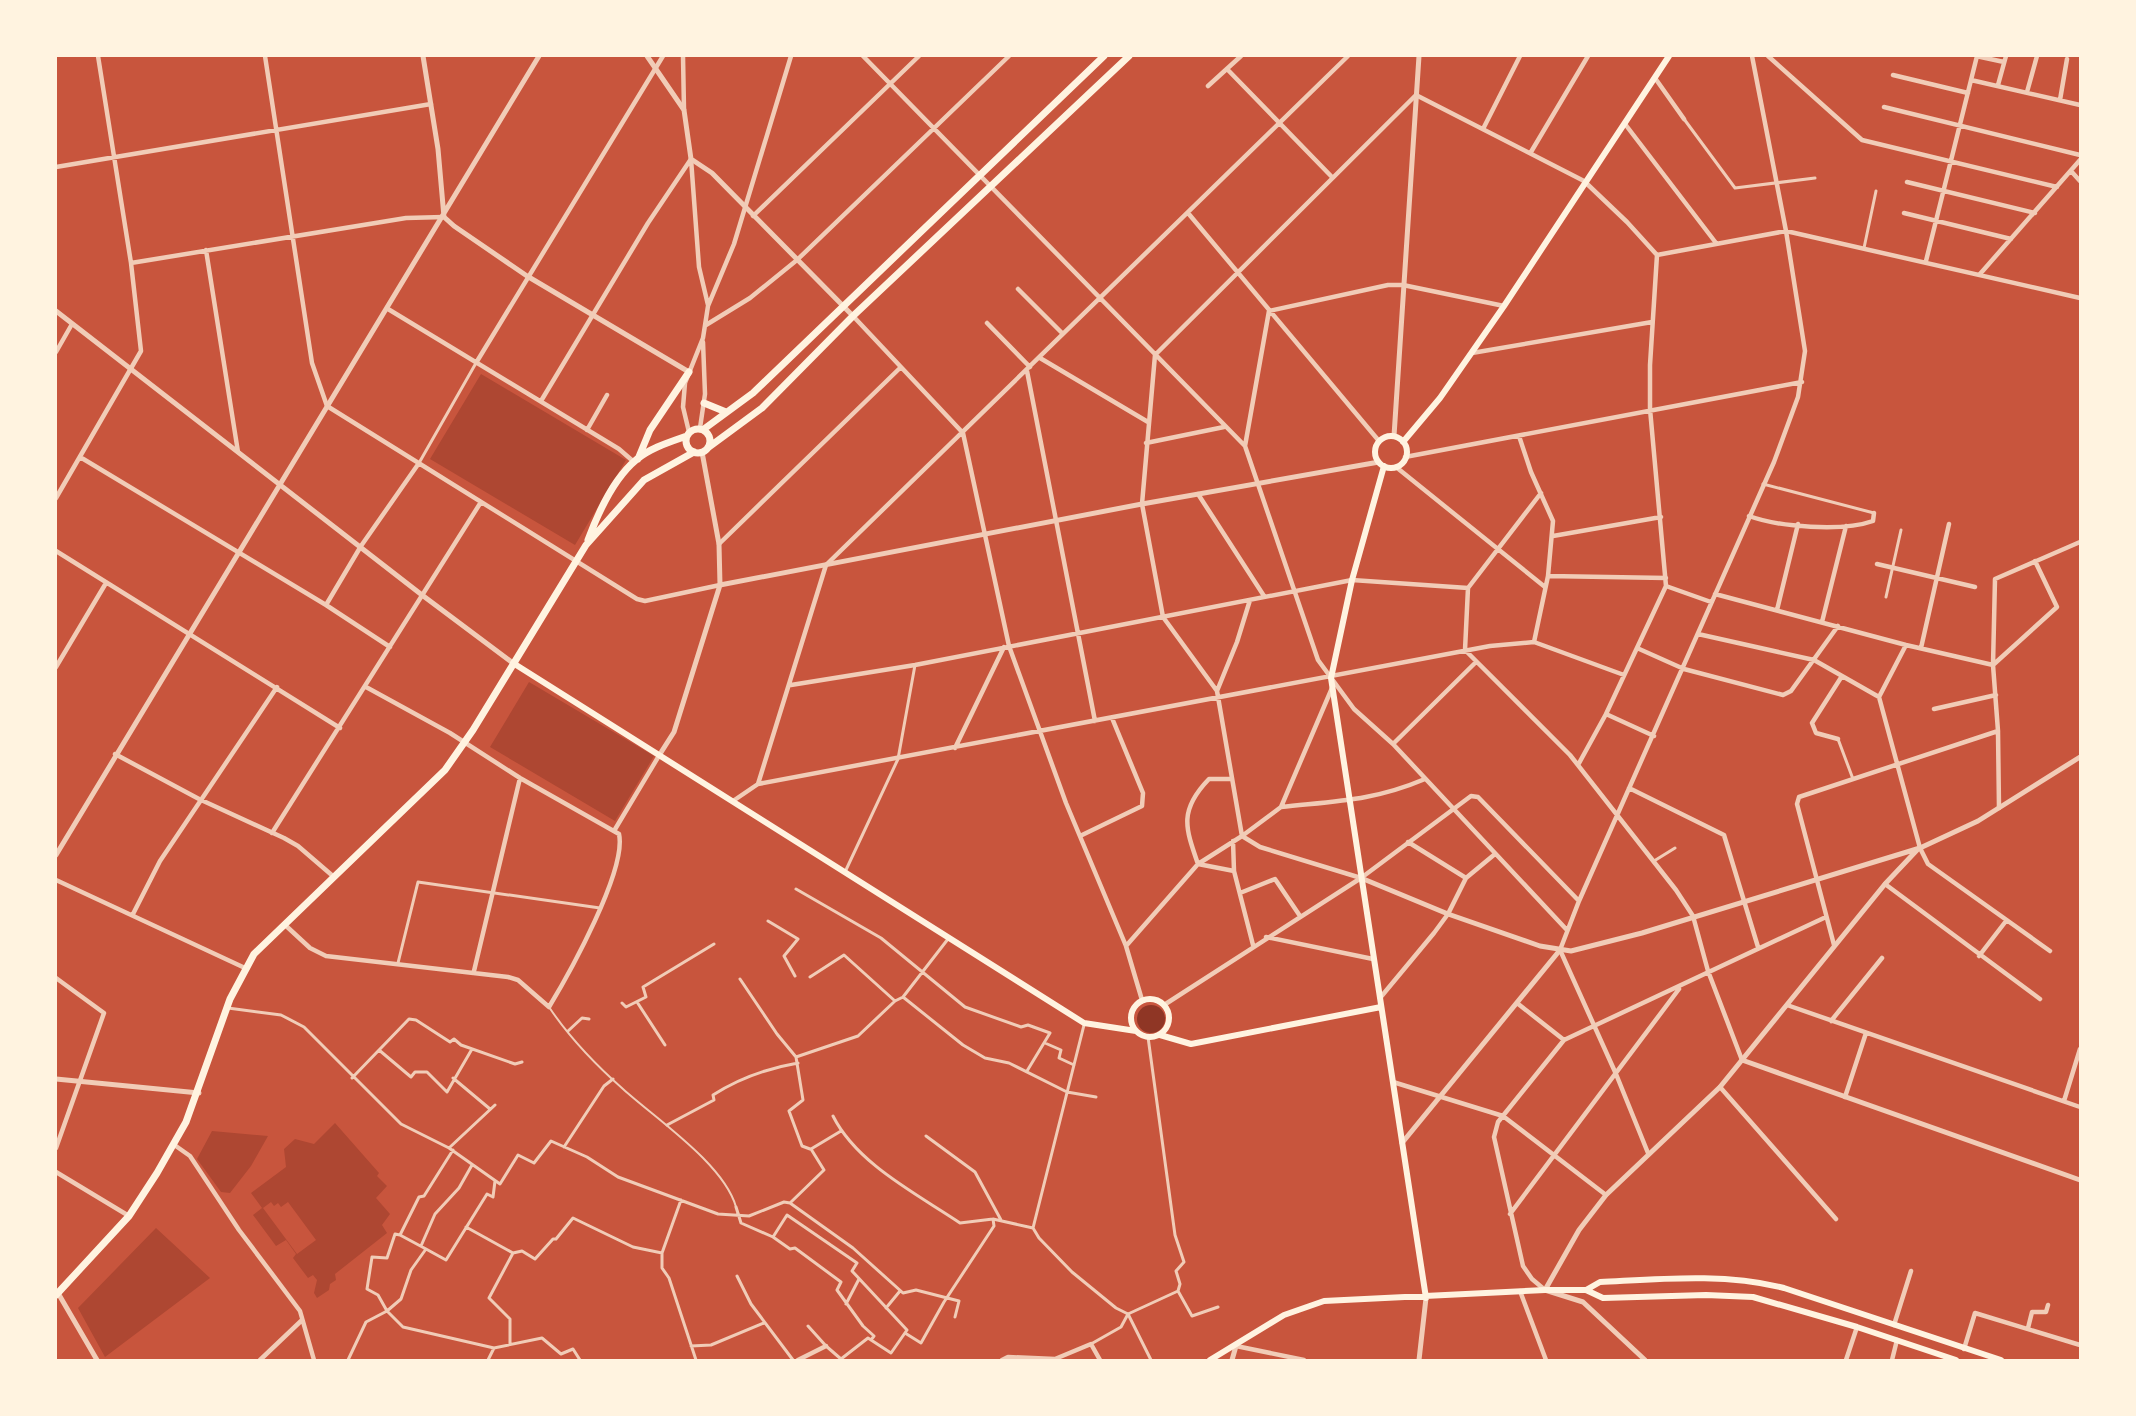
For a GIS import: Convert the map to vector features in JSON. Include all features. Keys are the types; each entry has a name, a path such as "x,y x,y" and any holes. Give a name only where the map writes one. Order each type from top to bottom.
{"main road":[{"path":"636,460 702,429 753,393 1104,56"},
{"path":"586,545 644,480 694,452 702,453 762,408 853,316 992,188 1129,56"},
{"path":"1403,442 1440,398 1504,306 1584,181 1625,124 1669,56"},
{"path":"57,1294 129,1216 173,1144 199,1093 227,1008 245,968 260,947 434,782 465,743 577,562 609,497 636,460 651,429 689,372"},
{"path":"704,403 726,412"},
{"path":"702,429 710,438 709,447"},
{"path":"688,434 686,443 694,452"},
{"path":"1381,464 1396,466 1405,457 1406,449 1403,442 1394,436 1379,441 1375,449 1381,464 1352,580 1331,678 1426,1298"},
{"path":"513,663 1084,1023 1136,1031 1148,1037 1160,1035 1191,1044 1381,1006"},
{"path":"1136,1031 1131,1014 1142,1000 1154,999 1164,1005 1169,1018 1168,1026 1160,1035"},
{"path":"1586,1290 1600,1282 1706,1277 1751,1281 1784,1288 2001,1360"},
{"path":"1210,1360 1284,1315 1324,1301 1426,1298 1545,1290 1586,1290 1604,1298 1706,1295 1753,1297 1857,1327 1956,1360"}],"street":[{"path":"56,498 141,351 131,263 98,56"},
{"path":"265,56 312,363 327,406 640,601 1142,504 1256,483 1381,464"},
{"path":"423,56 444,217"},
{"path":"56,855 188,633 444,217 539,56"},
{"path":"647,56 684,110"},
{"path":"326,605 362,546 419,463 527,276 663,56"},
{"path":"683,56 684,110 691,159 699,267 708,306"},
{"path":"688,434 683,394 689,372 703,338 708,306 734,244 792,56"},
{"path":"863,56 1100,297 1224,428 1245,446"},
{"path":"753,216 919,56"},
{"path":"706,325 750,298 797,260 1009,56"},
{"path":"1208,86 1241,56"},
{"path":"758,784 791,685 826,565 1348,56"},
{"path":"1394,436 1419,56"},
{"path":"1483,129 1520,56"},
{"path":"1531,152 1588,56"},
{"path":"1402,1143 1560,950 1566,929 1684,669 1792,417 1802,382 1805,351 1786,231 1752,56"},
{"path":"1768,56 1862,140 2057,187"},
{"path":"1926,261 1945,191 1976,56 2004,62"},
{"path":"1998,86 2006,56"},
{"path":"2027,92 2037,56"},
{"path":"2060,100 2067,59"},
{"path":"1227,69 1331,176"},
{"path":"1893,75 1968,93"},
{"path":"1655,78 1735,188 1815,178"},
{"path":"1971,80 2080,105"},
{"path":"1416,95 1584,181 1627,222 1657,255 1652,322 1650,409 1666,586 1606,714 1578,765"},
{"path":"1416,95 1331,176 1155,355 1142,504 1163,617 1217,691 1242,836 1260,847 1362,878 1448,914 1540,946 1571,951 1622,938 1920,848 1999,808 2080,757"},
{"path":"56,167 431,104"},
{"path":"1884,107 2080,155"},
{"path":"1625,124 1716,243"},
{"path":"691,159 712,173 746,207 843,305 963,433 1007,647 1080,836 1126,946 1142,1000"},
{"path":"541,401 672,186 691,159"},
{"path":"1980,274 2080,160"},
{"path":"2071,171 2080,182"},
{"path":"1907,182 2035,213"},
{"path":"1864,248 1876,191"},
{"path":"1188,213 1379,441"},
{"path":"1904,213 2011,239"},
{"path":"131,263 422,216 444,217 527,276 689,372"},
{"path":"1657,255 1786,231 1926,261 2080,298"},
{"path":"206,250 238,455"},
{"path":"1269,311 1373,287 1403,285 1504,306"},
{"path":"1018,289 1063,334"},
{"path":"388,309 636,460"},
{"path":"56,311 238,455 280,483 422,595 513,663"},
{"path":"1269,311 1245,446 1318,660 1354,709 1393,744 1566,929"},
{"path":"1471,353 1652,322"},
{"path":"987,323 1029,369 1095,722"},
{"path":"56,352 72,324"},
{"path":"702,429 703,338"},
{"path":"1040,357 1148,422"},
{"path":"719,544 901,367"},
{"path":"1405,457 1558,430 1650,409 1802,382"},
{"path":"587,430 607,394"},
{"path":"1146,444 1224,428"},
{"path":"1519,436 1531,472 1553,517 1548,576 1534,642"},
{"path":"614,831 674,732 720,585 719,544 702,453"},
{"path":"80,457 326,605 390,647"},
{"path":"1396,466 1497,551 1545,587"},
{"path":"1749,516 1767,523 1846,526 1873,521 1874,513 1763,484"},
{"path":"1541,493 1468,588 1465,650 1562,746 1654,861 1693,916 1708,971 1742,1060 2080,1180"},
{"path":"1197,494 1264,596"},
{"path":"272,833 481,502"},
{"path":"1552,537 1661,517"},
{"path":"1777,610 1798,524"},
{"path":"1921,648 1949,524"},
{"path":"1822,622 1846,526"},
{"path":"1886,597 1901,530"},
{"path":"1999,808 1998,731 1993,664 1995,579 2080,542"},
{"path":"56,551 340,728"},
{"path":"1993,664 2057,607 2035,561"},
{"path":"1877,564 1975,587"},
{"path":"1548,576 1666,578"},
{"path":"791,685 915,665 1352,580 1468,588"},
{"path":"56,667 106,583"},
{"path":"1666,586 1711,602"},
{"path":"1715,594 1906,645 1993,664"},
{"path":"1217,691 1237,642 1250,600"},
{"path":"1637,648 1684,669 1783,695 1791,691 1838,626"},
{"path":"1698,634 1814,660 1879,697"},
{"path":"733,801 758,784 1331,678 1465,650 1534,642 1624,675"},
{"path":"1906,645 1879,697 1920,848 1928,864 2050,951"},
{"path":"955,748 1007,647"},
{"path":"1393,744 1476,662"},
{"path":"845,872 898,759 915,665"},
{"path":"1842,676 1812,725 1816,733 1838,740 1853,779"},
{"path":"134,914 160,861 199,799 277,687"},
{"path":"284,924 310,948 326,956 474,971 518,980 549,1007 600,908 618,853 619,834 366,687"},
{"path":"1126,946 1198,864 1242,836 1281,807 1332,688"},
{"path":"1934,709 1996,695"},
{"path":"1606,714 1654,736"},
{"path":"1080,836 1142,806 1144,802 1143,793 1112,718"},
{"path":"1834,945 1797,804 1799,797 1998,731"},
{"path":"115,754 199,799 298,846 334,877"},
{"path":"474,971 520,778"},
{"path":"1198,864 1186,830 1187,814 1209,779 1232,779"},
{"path":"1281,807 1387,794 1425,779"},
{"path":"1629,788 1724,835 1758,947"},
{"path":"1164,1005 1253,945 1362,878 1470,796 1478,797 1579,901"},
{"path":"1233,841 1234,871 1253,945"},
{"path":"1408,843 1466,878"},
{"path":"1654,861 1675,848"},
{"path":"1545,1290 1579,1230 1606,1195 1720,1087 1885,884 1920,848"},
{"path":"1380,998 1448,914 1466,878 1495,854"},
{"path":"1198,864 1234,871"},
{"path":"1240,893 1275,879 1300,916"},
{"path":"56,880 134,914 245,968"},
{"path":"398,963 418,882 600,908"},
{"path":"1885,884 1979,956 2040,999"},
{"path":"796,889 881,938 923,970 965,1007 1021,1028 1028,1025 1050,1033 1027,1071"},
{"path":"1645,1360 1583,1302 1545,1290 1522,1266 1494,1137 1498,1122 1564,1040 1826,917"},
{"path":"768,921 798,939 784,956 795,976"},
{"path":"1979,956 2006,921"},
{"path":"1266,937 1373,959"},
{"path":"796,1057 858,1036 895,1001 903,997 949,938"},
{"path":"622,1003 626,1007 646,997 643,987 714,944"},
{"path":"1560,950 1616,1074 1648,1153"},
{"path":"810,977 844,955 895,1001"},
{"path":"1832,1021 1882,958"},
{"path":"56,978 104,1013 56,1148"},
{"path":"740,979 777,1034 796,1057 803,1100 789,1111 802,1146 811,1149 824,1170 790,1203"},
{"path":"1510,1214 1681,986"},
{"path":"903,997 963,1045 985,1058 1009,1063 1067,1092 1096,1097"},
{"path":"637,1002 665,1044"},
{"path":"1517,1003 1564,1040"},
{"path":"1787,1005 2080,1107"},
{"path":"227,1008 291,1018 304,1027 352,1078 401,1124 451,1149 500,1184 518,1155 534,1163 551,1141 587,1157 618,1177 718,1214 749,1216 784,1202 790,1203 854,1248 903,1293 916,1290 947,1296 958,1301 955,1317"},
{"path":"568,1031 582,1018 588,1018"},
{"path":"352,1078 409,1019 416,1020 450,1042 454,1040 515,1064 522,1062"},
{"path":"1084,1023 1034,1228 1039,1238 1072,1272 1116,1308 1128,1314 1151,1360"},
{"path":"1845,1097 1866,1033"},
{"path":"1148,1037 1175,1235 1184,1262 1176,1271 1180,1284 1178,1291 1192,1316 1218,1307"},
{"path":"1045,1043 1061,1050 1059,1058 1074,1065"},
{"path":"379,1050 411,1077 415,1072 427,1072 447,1092 453,1078 472,1049"},
{"path":"2064,1101 2080,1049"},
{"path":"667,1125 714,1100 713,1095 731,1084 780,1066 798,1063"},
{"path":"56,1078 199,1093"},
{"path":"453,1078 490,1109"},
{"path":"564,1147 604,1086 613,1079"},
{"path":"1393,1082 1503,1116 1606,1195"},
{"path":"1720,1087 1836,1219"},
{"path":"400,1235 419,1197 424,1196 451,1149 495,1104"},
{"path":"833,1116 841,1131 889,1174 960,1223 993,1219 1034,1228"},
{"path":"811,1149 841,1131"},
{"path":"926,1136 975,1172 1001,1220"},
{"path":"173,1144 190,1156 239,1230 300,1311 314,1360"},
{"path":"421,1246 435,1214 459,1188 473,1165"},
{"path":"56,1172 129,1216"},
{"path":"495,1181 493,1197 487,1194 446,1260 395,1234 387,1258 372,1257 367,1289 378,1295 387,1311 403,1326 494,1348 542,1338 561,1354 573,1349 580,1360"},
{"path":"681,1199 662,1253 662,1268 669,1278 696,1360"},
{"path":"736,1207 741,1223 774,1237 790,1249 795,1248 841,1282 837,1290 874,1336 872,1340"},
{"path":"774,1237 787,1215 857,1263 852,1271 907,1330 891,1353 868,1338 842,1360 825,1346 808,1326"},
{"path":"466,1227 513,1253 522,1251 535,1259 553,1239 556,1239 573,1218 633,1247 662,1253"},
{"path":"905,1333 921,1343 947,1296 994,1226 993,1219"},
{"path":"816,1235 823,1226"},
{"path":"348,1360 366,1322 387,1311 401,1299 411,1270 426,1249"},
{"path":"510,1344 510,1319 489,1298 513,1253"},
{"path":"1894,1325 1911,1271"},
{"path":"737,1276 765,1323 793,1360"},
{"path":"846,1304 859,1279"},
{"path":"886,1308 900,1290"},
{"path":"1002,1360 1008,1357 1054,1359 1091,1344 1121,1327 1128,1314 1178,1291"},
{"path":"1520,1291 1546,1360"},
{"path":"57,1294 97,1360"},
{"path":"1419,1360 1426,1298"},
{"path":"2028,1328 2032,1312 2046,1312 2048,1305"},
{"path":"1964,1349 1975,1312 2080,1346"},
{"path":"260,1360 301,1321"},
{"path":"691,1347 711,1345 765,1323"},
{"path":"1846,1360 1857,1327"},
{"path":"1892,1360 1897,1340"},
{"path":"1091,1344 1100,1360"},
{"path":"798,1360 825,1346"},
{"path":"1232,1360 1236,1346 1304,1360"},
{"path":"488,1360 494,1348"}],"lane":[{"path":"549,1007 613,1079 685,1139 730,1189 736,1207"}],"shaded area":[{"path":"481,374 626,460 575,545 430,459"},
{"path":"529,682 654,756 615,821 490,747"},
{"path":"1151,1005 1161,1009 1165,1019 1161,1029 1151,1033 1141,1029 1137,1019 1141,1009"},
{"path":"335,1123 379,1173 377,1176 387,1186 376,1198 390,1214 382,1225 387,1233 335,1274 336,1280 330,1284 329,1290 317,1298 314,1293 317,1280 313,1275 308,1278 293,1258 296,1254 286,1240 276,1246 253,1215 262,1208 251,1193 286,1167 284,1149 295,1139 314,1144","holes":["271,1202 274,1206 278,1203 281,1207 288,1202 316,1240 297,1254 263,1208"]},
{"path":"212,1131 268,1136 251,1166 230,1193 221,1192 197,1159"},
{"path":"156,1228 210,1278 105,1357 78,1308"}]}
